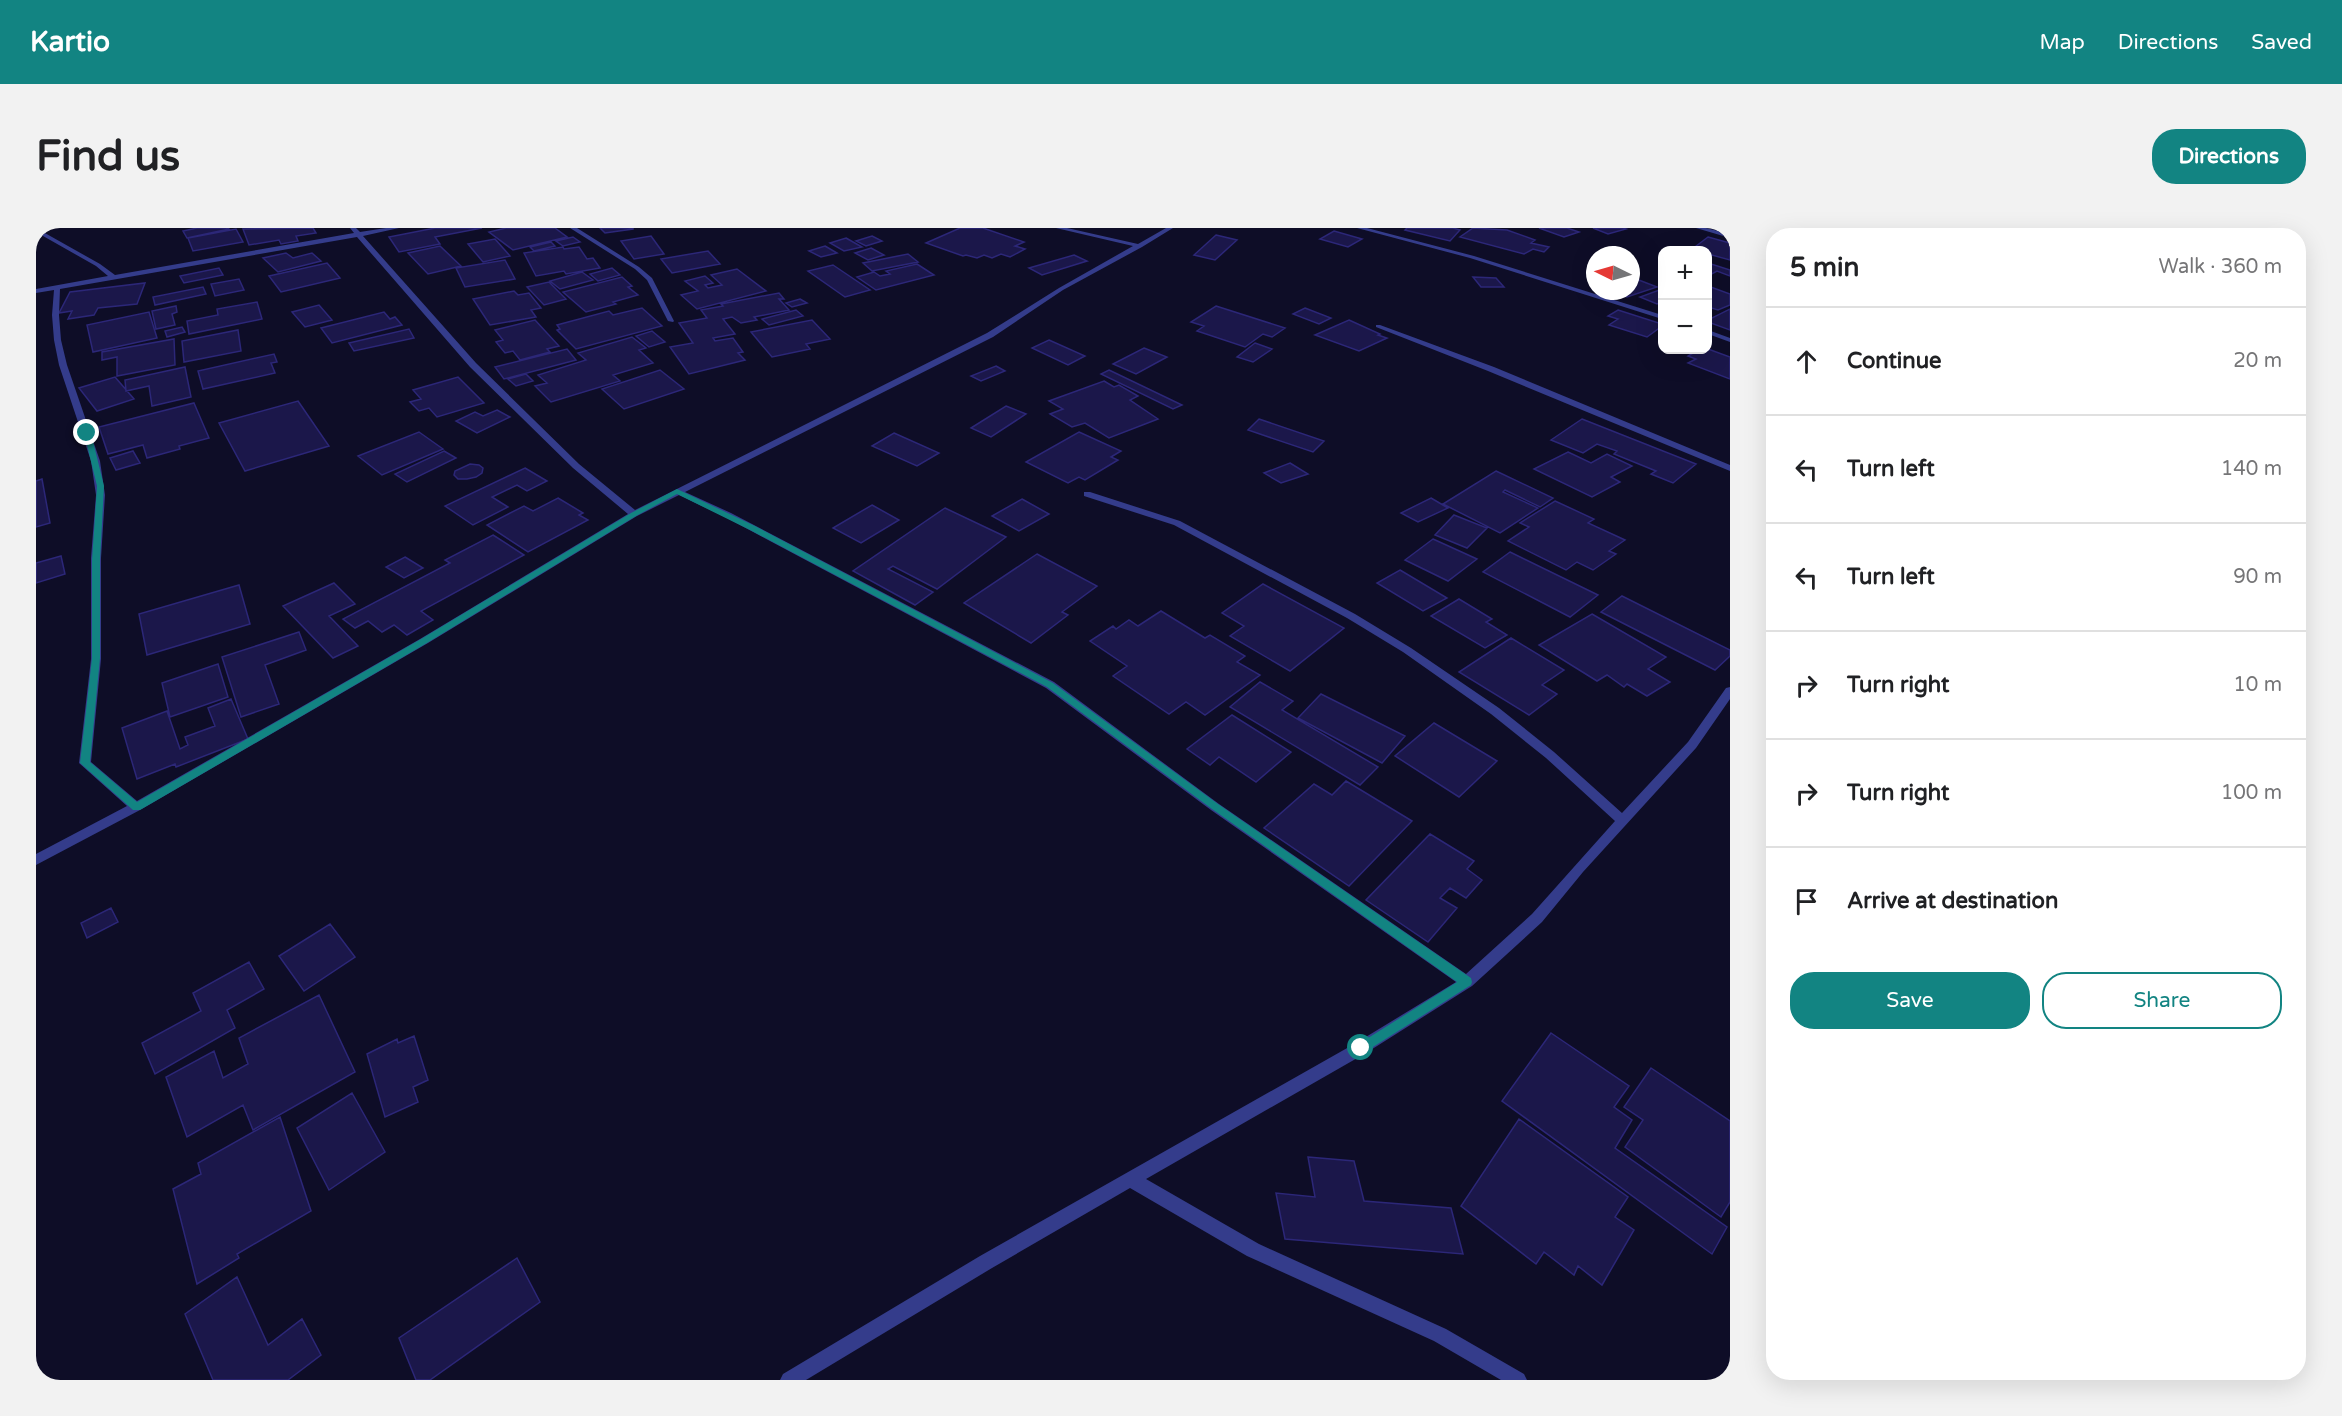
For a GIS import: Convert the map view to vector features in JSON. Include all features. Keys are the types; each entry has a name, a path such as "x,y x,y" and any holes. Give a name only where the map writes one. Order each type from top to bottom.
{"street":[{"path":"36,291 357,231 396,228"},
{"path":"573,228 637,268 650,279 671,321"},
{"path":"1059,228 1140,246"},
{"path":"36,860 136,807 424,641 634,514 771,444 855,405 990,335 1061,290 1170,228"},
{"path":"1360,228 1472,257 1658,316"},
{"path":"1699,228 1730,236"},
{"path":"36,230 98,265 113,277"},
{"path":"357,231 473,365 576,466 634,514"},
{"path":"57,288 53,310 56,335 72,396 87,433 100,486 96,560 96,658 85,763 136,807"},
{"path":"1378,326 1502,373 1730,468"},
{"path":"1712,334 1730,340"},
{"path":"677,492 753,528 1050,685 1215,807 1467,982"},
{"path":"1087,494 1177,523 1351,616 1495,711 1622,820"},
{"path":"789,1380 987,1262 1133,1181 1361,1048 1467,982 1537,918 1622,820 1692,745 1730,691"},
{"path":"1133,1181 1253,1250 1440,1335 1518,1380"}],"building":[{"path":"197,228 229,229 187,238 183,231"},
{"path":"313,228 316,233 296,236 298,241 281,244 279,240 249,245 243,229"},
{"path":"435,228 482,228 435,237 440,244 399,252 389,237"},
{"path":"506,228 555,228 567,237 513,250 489,232"},
{"path":"600,228 633,228 633,229 605,233"},
{"path":"960,228 983,228 1024,242 1015,246 1025,249 1010,257 1001,254 992,258 984,255 977,258 963,256 926,243"},
{"path":"1407,228 1460,230 1450,241 1405,230"},
{"path":"1473,228 1507,230 1535,240 1531,243 1549,247 1544,252 1533,249 1524,254 1460,237"},
{"path":"1539,228 1567,228 1579,232 1564,237"},
{"path":"1593,228 1623,228 1626,229 1608,234"},
{"path":"236,229 243,242 193,251 188,238"},
{"path":"1334,231 1362,239 1348,247 1320,239"},
{"path":"1216,235 1237,240 1215,260 1194,255"},
{"path":"651,236 664,254 634,259 621,241"},
{"path":"872,236 882,241 866,246 856,241"},
{"path":"573,237 580,242 563,246 556,241"},
{"path":"1708,237 1730,243 1730,260 1712,255 1712,246 1696,246"},
{"path":"846,238 862,247 844,251 830,243"},
{"path":"495,239 510,256 483,262 468,244"},
{"path":"551,242 555,246 534,251 530,247"},
{"path":"440,246 461,266 428,274 408,253"},
{"path":"825,246 837,253 821,257 809,251"},
{"path":"563,247 564,249 579,247 587,259 593,258 600,268 536,276 524,253"},
{"path":"871,248 884,255 868,260 855,253"},
{"path":"708,251 720,264 672,273 661,259"},
{"path":"286,253 293,258 312,253 321,261 278,272 263,258"},
{"path":"908,254 918,262 872,271 863,263"},
{"path":"1074,255 1087,261 1042,275 1029,268"},
{"path":"505,260 515,279 465,287 456,268"},
{"path":"327,263 340,278 281,292 269,276"},
{"path":"917,264 934,275 876,290 857,277 874,272 880,276 890,274 886,271"},
{"path":"1712,264 1730,270 1730,276 1717,271 1712,274"},
{"path":"833,265 870,290 845,297 808,271"},
{"path":"219,268 223,275 184,283 180,276"},
{"path":"612,268 620,275 598,281 590,274"},
{"path":"737,269 766,291 697,309 681,295 698,291 685,281 705,276 713,283 705,285 708,288 722,285 711,275"},
{"path":"582,272 593,280 560,289 550,281"},
{"path":"622,277 632,286 628,287 638,295 586,312 563,292"},
{"path":"1473,277 1496,278 1504,287 1481,287"},
{"path":"239,279 244,290 215,296 211,284"},
{"path":"1640,280 1657,287 1640,293"},
{"path":"549,282 566,299 544,305 527,287"},
{"path":"145,283 137,304 98,308 94,315 68,319 72,311 59,313 70,292"},
{"path":"203,287 206,294 155,305 153,297"},
{"path":"1712,287 1730,294 1730,305 1718,310 1712,308"},
{"path":"1658,290 1658,304 1657,304 1640,297"},
{"path":"514,291 518,295 529,293 541,308 531,310 536,317 490,325 473,299"},
{"path":"779,293 784,299 779,299 789,310 754,317 757,320 741,323 732,317 723,319 735,334 713,338 715,341 733,338 743,352 738,353 745,360 689,374 670,347 693,343 679,323 707,318 701,310"},
{"path":"800,299 807,303 792,307 786,303"},
{"path":"257,302 262,319 189,334 187,321 218,315 217,309"},
{"path":"319,305 332,320 305,327 292,312"},
{"path":"176,306 177,312 172,314 175,325 156,329 152,311"},
{"path":"1216,306 1285,328 1272,337 1263,334 1245,347 1197,331 1204,326 1191,322"},
{"path":"642,308 662,326 576,349 557,330 560,329 557,325 609,311 613,315"},
{"path":"1305,308 1331,318 1319,324 1293,314"},
{"path":"1730,309 1730,330 1712,323 1712,318"},
{"path":"796,310 803,316 769,325 762,319"},
{"path":"1618,310 1658,323 1658,329 1647,337 1609,325 1618,319 1608,316"},
{"path":"149,312 157,338 93,352 87,325"},
{"path":"384,312 390,319 395,317 402,325 332,343 321,328"},
{"path":"535,320 559,346 547,349 550,352 520,360 513,351 505,353 496,342 503,340 495,330"},
{"path":"812,320 830,339 806,344 810,349 772,357 751,332"},
{"path":"1349,320 1387,338 1359,351 1315,335"},
{"path":"182,327 185,332 167,337 165,331"},
{"path":"409,329 414,338 354,351 349,343"},
{"path":"238,330 241,351 184,362 182,341"},
{"path":"652,331 665,342 649,347 636,336"},
{"path":"632,337 646,348 639,350 653,363 613,375 620,381 551,402 535,386 547,383 538,375 586,360 578,353"},
{"path":"174,339 175,365 117,376 117,357 102,360 102,352"},
{"path":"1049,340 1085,356 1068,365 1032,348"},
{"path":"1255,343 1272,349 1253,362 1237,357"},
{"path":"1144,348 1167,357 1136,374 1113,364"},
{"path":"567,349 576,360 504,379 495,367"},
{"path":"1712,350 1730,357 1730,379 1688,363 1696,359 1688,356 1712,354"},
{"path":"274,354 277,362 271,363 275,373 203,389 198,371"},
{"path":"996,366 1005,371 981,381 971,376"},
{"path":"185,367 191,397 152,406 149,386 126,391 125,380"},
{"path":"660,370 684,389 624,409 602,389"},
{"path":"1109,370 1182,405 1173,409 1101,374"},
{"path":"526,374 533,381 516,386 508,379"},
{"path":"115,377 134,399 97,411 79,388"},
{"path":"458,377 484,403 437,417 429,408 419,411 410,402 421,399 413,390"},
{"path":"1104,381 1114,387 1119,385 1138,396 1130,400 1158,419 1109,438 1085,423 1072,427 1050,414 1063,409 1049,401"},
{"path":"298,401 329,446 245,471 219,423"},
{"path":"194,403 209,438 147,458 143,445 108,454 99,427"},
{"path":"1006,406 1026,414 991,437 971,428"},
{"path":"497,410 510,417 477,433 456,421 475,412 483,416"},
{"path":"1259,419 1324,441 1313,452 1248,430"},
{"path":"1582,419 1696,464 1673,483 1651,474 1656,471 1614,454 1617,451 1597,444 1583,453 1551,440"},
{"path":"419,432 443,449 382,475 358,456"},
{"path":"1079,432 1121,451 1111,457 1118,460 1085,480 1079,477 1068,483 1026,462"},
{"path":"894,433 939,453 917,466 872,446"},
{"path":"133,451 140,463 116,470 110,458"},
{"path":"444,451 456,458 407,482 395,474"},
{"path":"1568,452 1591,463 1607,454 1632,466 1611,477 1620,482 1592,497 1534,469"},
{"path":"1290,463 1308,474 1281,483 1264,473"},
{"path":"470,464 483,468 482,473 467,479 458,479 454,475 455,471"},
{"path":"525,468 547,481 527,491 517,485 492,497 508,507 473,525 445,506"},
{"path":"1496,471 1553,498 1540,507 1505,490 1503,492 1538,508 1500,533 1443,504"},
{"path":"42,479 50,523 36,527 36,481"},
{"path":"558,498 583,513 579,515 588,520 528,552 487,525 524,506 533,511"},
{"path":"1431,498 1448,508 1418,522 1401,513"},
{"path":"1022,499 1049,514 1019,531 992,516"},
{"path":"1555,501 1594,519 1588,523 1625,540 1609,551 1616,554 1593,570 1577,562 1566,570 1508,541 1529,527 1520,523"},
{"path":"872,505 899,520 861,543 833,528"},
{"path":"945,508 1006,537 937,589 893,566 888,569 933,592 915,605 853,571"},
{"path":"1454,515 1487,528 1467,548 1435,535"},
{"path":"493,535 524,555 421,611 433,620 407,635 394,625 382,632 368,621 355,628 343,619 450,563 445,560"},
{"path":"1433,539 1477,559 1448,581 1405,560"},
{"path":"1510,552 1598,595 1570,617 1483,572"},
{"path":"1037,554 1097,586 1062,612 1068,615 1031,643 964,603"},
{"path":"61,556 65,574 36,583 36,563"},
{"path":"405,557 423,568 404,578 386,567"},
{"path":"1400,570 1447,598 1423,611 1377,583"},
{"path":"334,583 355,604 329,616 358,646 333,658 283,606"},
{"path":"1263,584 1344,628 1290,671 1230,636 1244,626 1222,613"},
{"path":"239,585 250,624 147,655 139,614"},
{"path":"1622,596 1730,650 1730,656 1715,670 1601,612"},
{"path":"1459,599 1492,619 1486,622 1507,635 1485,648 1431,616"},
{"path":"1161,611 1205,638 1210,635 1245,656 1237,662 1260,675 1205,715 1186,702 1169,714 1113,676 1127,666 1090,641 1113,626 1116,629 1129,620 1138,626"},
{"path":"1592,614 1666,657 1648,669 1670,682 1647,696 1627,684 1624,687 1607,675 1597,681 1539,645"},
{"path":"299,632 306,650 265,665 279,704 241,717 222,657"},
{"path":"1511,638 1564,670 1542,685 1557,694 1529,715 1459,672"},
{"path":"218,664 228,697 170,717 162,683"},
{"path":"1260,682 1293,701 1282,710 1378,767 1360,785 1230,707"},
{"path":"1321,694 1405,736 1382,763 1298,718"},
{"path":"231,699 248,739 176,767 175,764 137,779 122,728 167,711 180,749 188,745 185,737 215,726 208,708"},
{"path":"1232,715 1291,752 1256,782 1219,757 1210,765 1187,749"},
{"path":"1434,723 1497,761 1459,797 1395,756"},
{"path":"1346,781 1412,821 1349,886 1264,828 1314,784 1332,795"},
{"path":"1430,834 1474,861 1467,869 1482,880 1466,898 1450,888 1440,898 1457,908 1428,942 1366,900"},
{"path":"111,908 118,922 87,938 81,923"},
{"path":"330,924 355,957 304,991 279,956"},
{"path":"249,962 264,989 227,1010 235,1028 155,1074 142,1043 201,1011 193,993"},
{"path":"319,995 355,1072 253,1130 243,1105 187,1137 166,1077 214,1051 223,1078 248,1064 239,1038"},
{"path":"1551,1033 1629,1086 1614,1107 1632,1120 1615,1148 1727,1227 1712,1254 1502,1101"},
{"path":"414,1036 428,1080 413,1087 418,1102 385,1117 367,1054 397,1039 398,1043"},
{"path":"1651,1068 1730,1121 1730,1202 1721,1217 1625,1147 1643,1120 1624,1107"},
{"path":"352,1093 385,1152 329,1190 297,1128"},
{"path":"280,1117 311,1211 237,1254 239,1258 197,1284 173,1189 201,1174 198,1163"},
{"path":"1519,1119 1628,1197 1615,1217 1634,1230 1602,1285 1578,1266 1574,1275 1544,1252 1536,1264 1461,1206"},
{"path":"1308,1157 1354,1161 1364,1201 1451,1208 1463,1254 1285,1239 1276,1193 1315,1197"},
{"path":"517,1258 540,1302 430,1380 416,1380 399,1338"},
{"path":"237,1277 268,1345 302,1319 321,1355 288,1380 213,1380 185,1314"}],"route":[{"path":"87,433 100,486 96,560 96,658 85,763 136,807 424,641 634,514 677,492 728,515 1050,685 1215,807 1467,982 1361,1048"}]}
